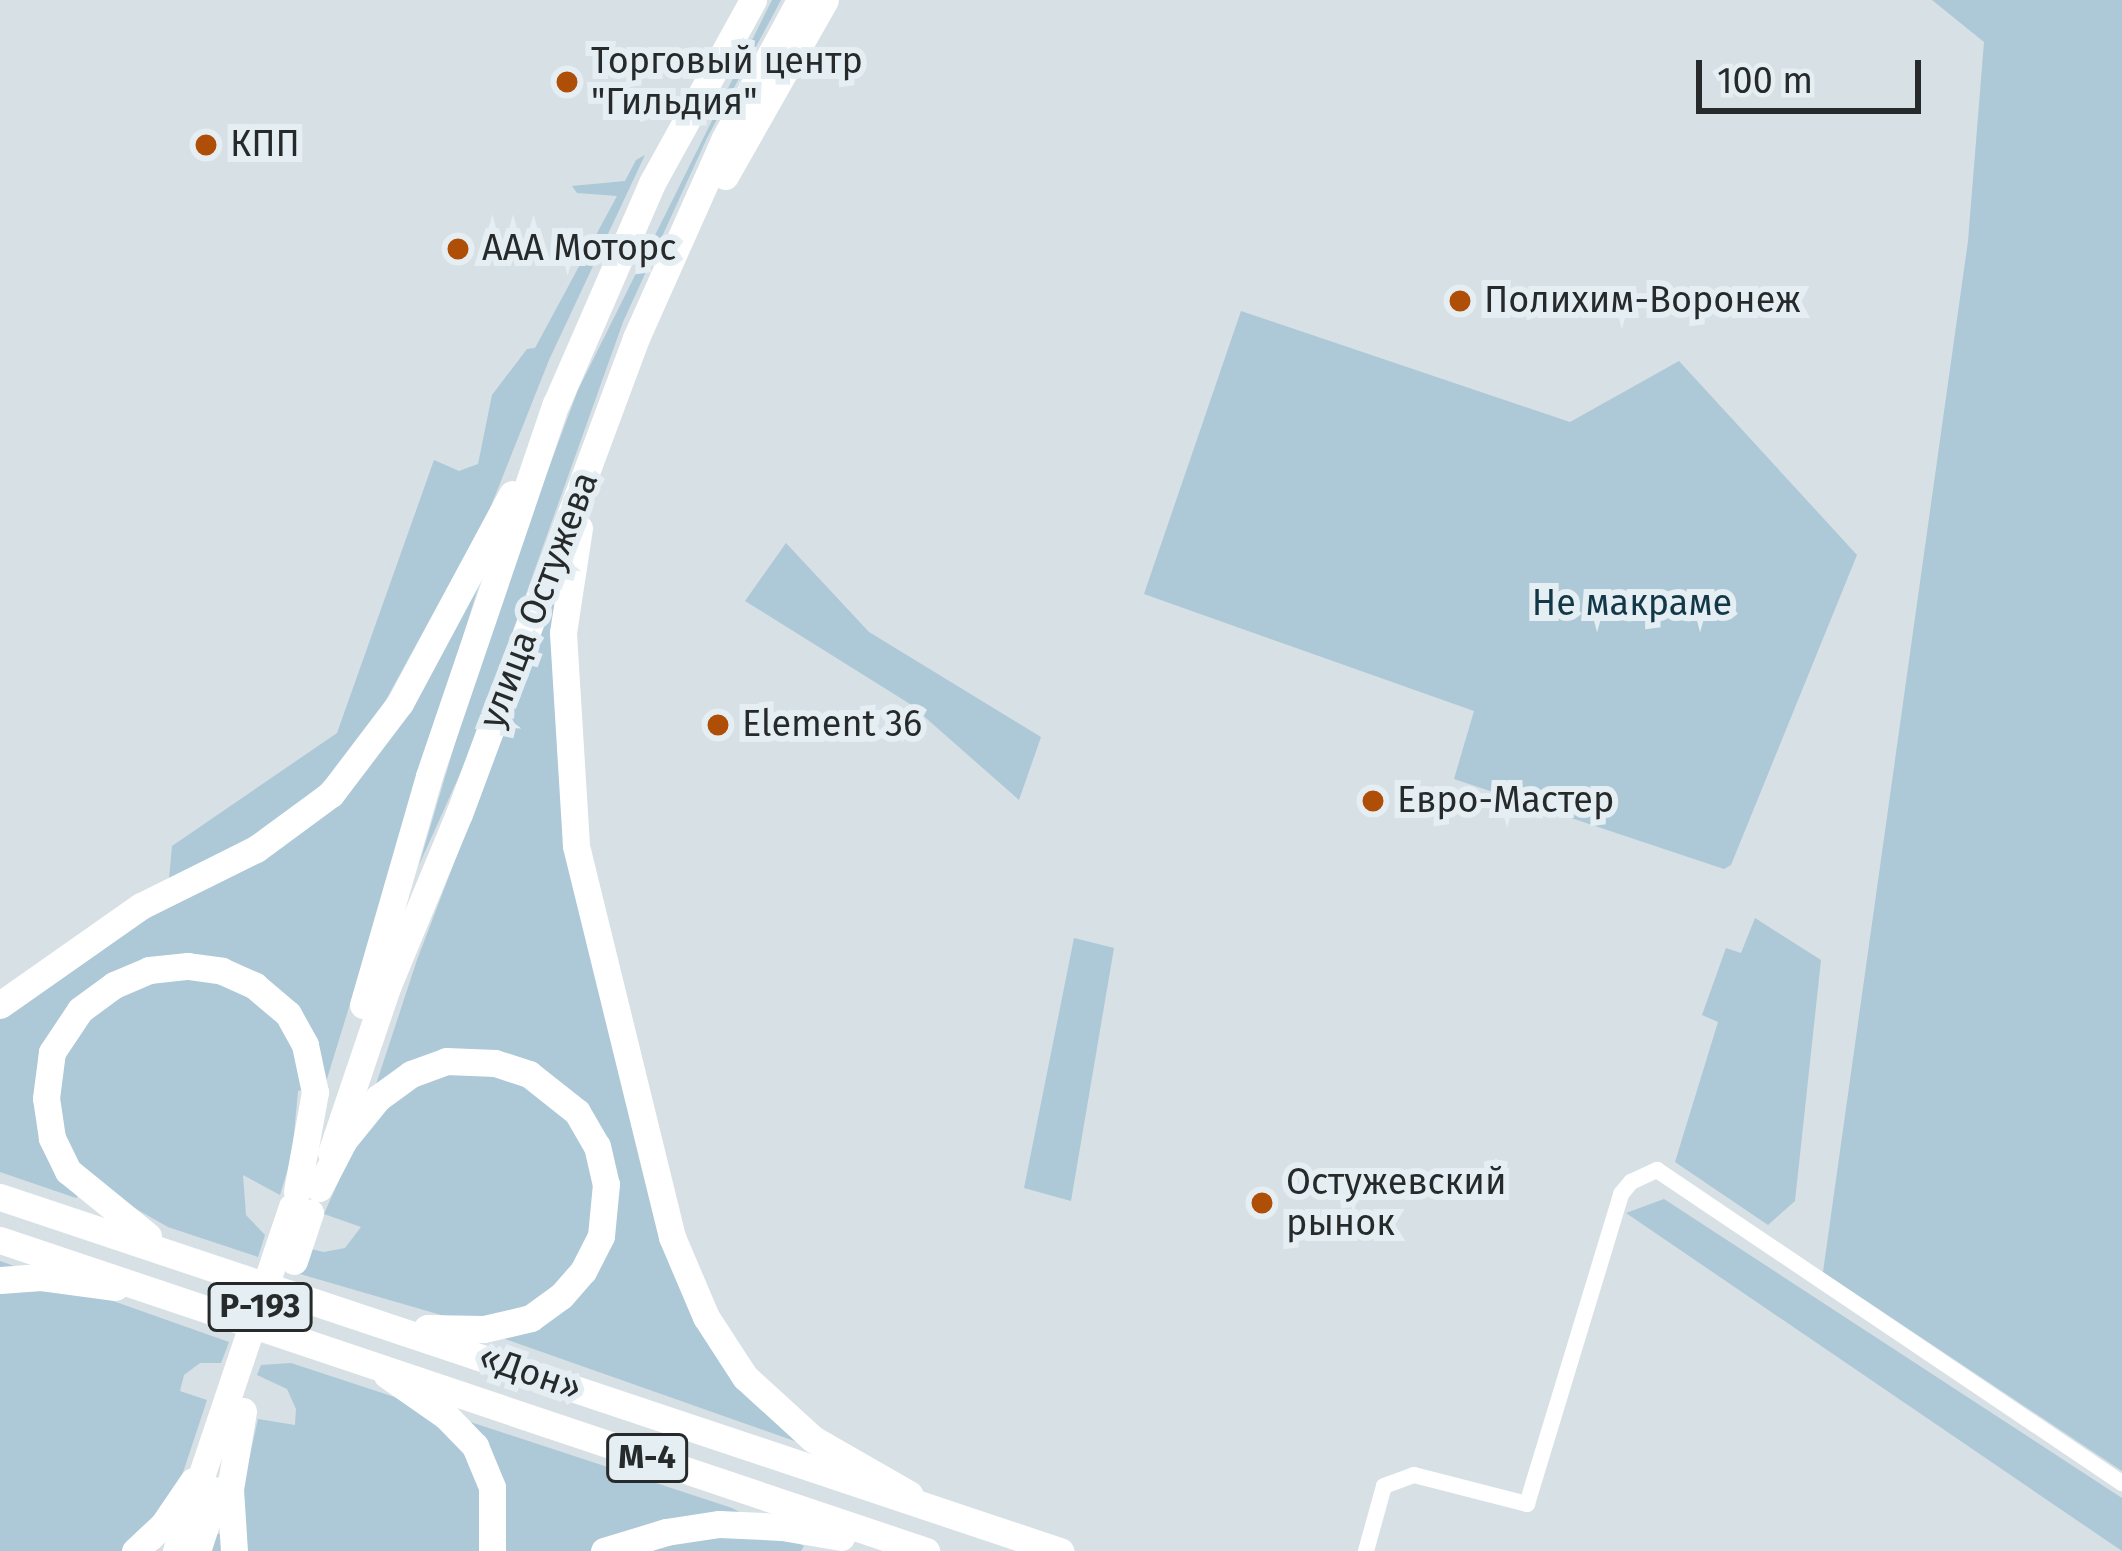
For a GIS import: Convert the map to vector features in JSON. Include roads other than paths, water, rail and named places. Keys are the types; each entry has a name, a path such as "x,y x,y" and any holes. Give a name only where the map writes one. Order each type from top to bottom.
{"main road":[{"name":"улица Остужева","path":"304,1200 472,645 556,404 652,183 753,0"},
{"name":"улица Остужева","path":"304,1200 636,338 714,160 800,0"},
{"path":"636,338 825,0"},
{"path":"0,1006 141,906 276,837 344,781 421,668 556,404"},
{"path":"594,453 563,633 569,792 596,934 673,1237 706,1317 762,1395 813,1439 937,1509"},
{"path":"166,1249 79,1184 59,1155 48,1120 47,1076 63,1031 80,1010 133,975 168,967 222,971 255,986 288,1014 305,1045 315,1093 304,1200"},
{"path":"304,1200 377,1098 411,1074 446,1061 495,1063 529,1074 569,1104 592,1136 606,1184 604,1222 590,1260 561,1296 507,1326 464,1330 384,1322"},
{"name":"«Дон»","path":"0,1197 1060,1551"},
{"name":"Р-193","path":"197,1551 236,1408 304,1200"},
{"name":"«Дон»","path":"0,1240 915,1548"},
{"path":"0,1280 56,1278 154,1292"},
{"path":"368,1364 446,1416 475,1446 492,1487 492,1551"},
{"path":"135,1551 164,1526 236,1408"},
{"path":"234,1551 230,1489 236,1408"},
{"name":"Р-193","path":"176,1551 236,1408"},
{"path":"604,1551 666,1532 719,1524 782,1527 915,1548"}],"street":[{"path":"1366,1551 1384,1486 1414,1474 1527,1504 1621,1194 1631,1182 1657,1170 2122,1483"}],"place":[{"name":"Торговый центр \"Гильдия\"","path":"567,82"},
{"name":"КПП","path":"206,145"},
{"name":"ААА Моторс","path":"458,249"},
{"name":"Полихим-Воронеж","path":"1460,301"},
{"name":"Element 36","path":"718,725"},
{"name":"Евро-Мастер","path":"1373,801"},
{"name":"Остужевский рынок","path":"1262,1203"}],"park label":[{"name":"Не макраме","path":"1632,604"}]}
